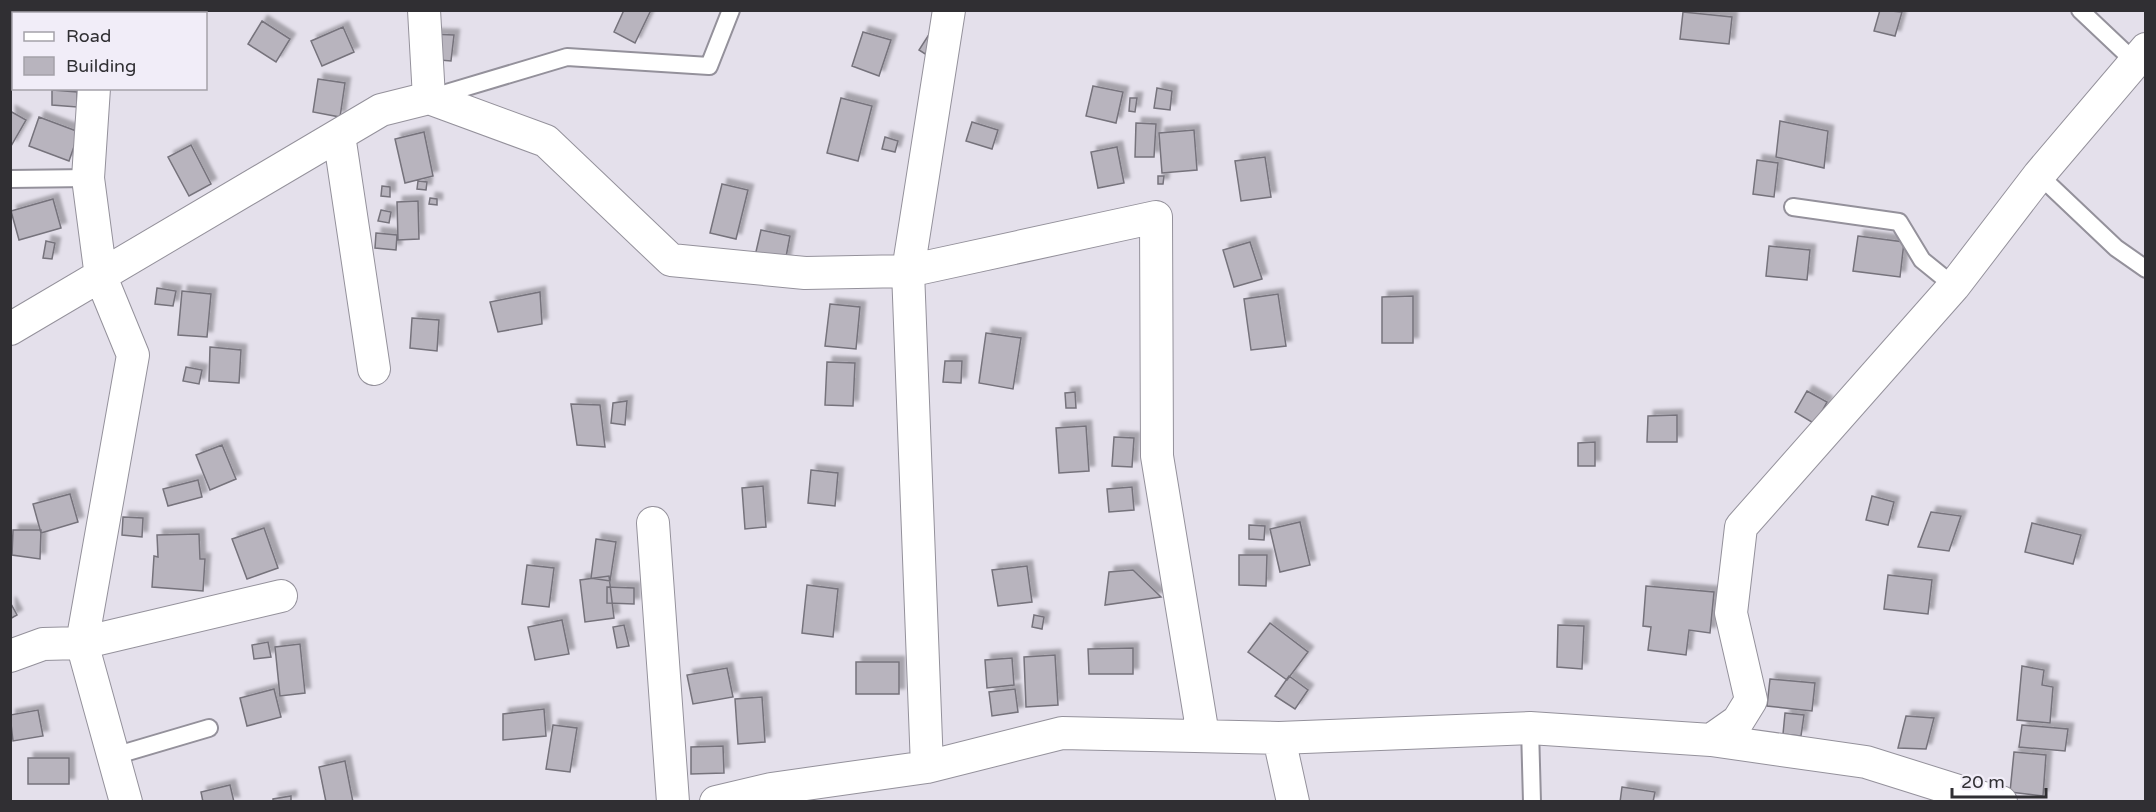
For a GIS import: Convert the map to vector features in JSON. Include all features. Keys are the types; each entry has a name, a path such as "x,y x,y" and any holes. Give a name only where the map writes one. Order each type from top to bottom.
{"street":[{"path":"424,10 429,98"},
{"path":"927,767 908,271 949,10"},
{"path":"1711,740 1738,721 1751,700 1731,613 1741,527 1954,286 2039,175 2140,56"},
{"path":"94,90 88,178 101,277 133,355 82,643 126,801"},
{"path":"10,329 381,110 429,98 546,141 670,260 805,273 908,271 1156,217 1157,456 1203,735"},
{"path":"339,135 374,369"},
{"path":"653,523 673,801"},
{"path":"10,656 43,644 82,643 281,596"},
{"path":"716,801 772,795 927,767 1062,733 1278,738 1530,728 1711,740 1866,762 1979,799"},
{"path":"1278,738 1293,801"}],"lane":[{"path":"429,98 567,57 709,66 731,10"},
{"path":"2080,10 2140,56"},
{"path":"2039,175 2116,248 2145,269"},
{"path":"10,178 88,178"},
{"path":"1793,207 1899,222 1922,260 1954,286"},
{"path":"114,756 209,728"},
{"path":"1530,728 1532,801"}],"building":[{"path":"26,10 40,10 44,12 26,12"},
{"path":"624,10 651,10 635,43 614,32"},
{"path":"1880,10 1902,12 1895,36 1874,31"},
{"path":"1683,12 1732,17 1729,44 1680,39"},
{"path":"262,21 290,39 276,62 248,44"},
{"path":"343,27 354,52 322,66 311,41"},
{"path":"863,32 891,40 879,76 852,66"},
{"path":"430,34 454,35 451,61 428,59"},
{"path":"928,36 942,45 933,59 919,50"},
{"path":"318,79 345,83 340,117 313,112"},
{"path":"1093,86 1123,92 1116,123 1086,116"},
{"path":"1157,88 1172,91 1170,110 1154,108"},
{"path":"52,90 77,92 77,107 52,105"},
{"path":"841,98 872,106 858,161 827,153"},
{"path":"1130,98 1137,98 1135,112 1129,111"},
{"path":"10,111 26,120 11,146 10,145"},
{"path":"39,117 79,132 69,161 29,146"},
{"path":"1780,121 1828,131 1824,168 1776,157"},
{"path":"972,122 998,130 992,149 966,141"},
{"path":"1136,123 1156,124 1154,157 1135,157"},
{"path":"1194,130 1197,170 1162,173 1159,133"},
{"path":"424,132 433,176 405,183 395,139"},
{"path":"885,137 898,141 895,152 882,149"},
{"path":"191,145 211,184 189,196 168,157"},
{"path":"1117,147 1124,183 1098,188 1091,152"},
{"path":"1265,157 1271,197 1241,201 1235,161"},
{"path":"1757,160 1778,163 1774,197 1753,194"},
{"path":"1158,176 1164,176 1163,184 1158,184"},
{"path":"418,181 427,182 426,190 417,189"},
{"path":"722,184 748,190 736,239 710,233"},
{"path":"382,186 390,187 390,197 381,196"},
{"path":"430,198 437,199 437,205 429,204"},
{"path":"53,199 61,228 19,240 11,211"},
{"path":"418,201 419,239 398,240 397,202"},
{"path":"381,210 391,212 389,223 378,221"},
{"path":"761,230 790,236 785,262 755,256"},
{"path":"376,233 397,235 396,250 375,248"},
{"path":"1858,236 1904,242 1900,277 1853,271"},
{"path":"46,241 55,243 52,259 43,258"},
{"path":"1250,242 1262,279 1234,287 1223,250"},
{"path":"1769,246 1810,250 1807,280 1766,276"},
{"path":"157,288 176,291 173,306 155,304"},
{"path":"182,291 211,294 207,337 178,335"},
{"path":"540,292 542,324 498,332 490,302"},
{"path":"1278,294 1286,346 1251,350 1244,299"},
{"path":"1413,296 1413,343 1382,343 1382,297"},
{"path":"830,304 860,307 856,349 825,346"},
{"path":"412,318 439,320 437,351 410,348"},
{"path":"986,333 1021,338 1013,389 979,383"},
{"path":"210,347 241,350 239,383 209,381"},
{"path":"945,361 962,361 961,383 943,382"},
{"path":"827,362 855,363 853,406 825,405"},
{"path":"186,367 202,370 199,384 183,381"},
{"path":"1807,391 1827,402 1815,424 1795,412"},
{"path":"1075,392 1076,408 1066,408 1065,393"},
{"path":"627,401 625,425 611,423 613,403"},
{"path":"571,404 600,405 605,447 577,445"},
{"path":"1677,415 1677,442 1647,442 1648,416"},
{"path":"1086,426 1089,471 1059,473 1056,428"},
{"path":"1114,437 1134,438 1132,467 1112,466"},
{"path":"1595,442 1595,466 1578,466 1578,443"},
{"path":"222,445 236,479 210,490 196,455"},
{"path":"811,470 838,473 835,506 808,503"},
{"path":"198,480 202,497 168,506 163,489"},
{"path":"763,486 766,527 745,529 742,488"},
{"path":"1132,487 1134,510 1109,512 1107,489"},
{"path":"70,494 78,522 41,533 33,504"},
{"path":"1872,496 1894,502 1888,525 1866,520"},
{"path":"1931,512 1961,516 1949,551 1918,547"},
{"path":"123,517 143,518 142,537 122,535"},
{"path":"1300,522 1310,565 1280,572 1270,529"},
{"path":"2032,523 2081,535 2073,564 2025,552"},
{"path":"1249,525 1265,526 1264,540 1249,539"},
{"path":"264,528 278,568 247,579 232,539"},
{"path":"13,530 41,530 40,559 12,555"},
{"path":"199,534 200,559 205,559 203,591 152,587 154,556 158,557 157,535"},
{"path":"596,539 616,542 610,581 591,578"},
{"path":"1239,555 1267,555 1266,586 1239,585"},
{"path":"527,565 554,568 549,607 522,604"},
{"path":"1027,566 1032,602 998,606 992,570"},
{"path":"1133,570 1161,597 1105,605 1109,572"},
{"path":"1888,575 1932,580 1928,614 1884,609"},
{"path":"609,576 614,618 585,622 580,580"},
{"path":"807,585 838,589 833,637 802,633"},
{"path":"1646,586 1714,592 1710,633 1689,630 1686,655 1648,650 1651,627 1643,626"},
{"path":"607,587 634,588 634,604 607,603"},
{"path":"10,602 17,615 10,619"},
{"path":"1034,615 1044,617 1042,629 1032,627"},
{"path":"562,620 569,654 535,660 528,627"},
{"path":"1270,623 1308,652 1287,680 1248,652"},
{"path":"624,625 629,646 617,648 613,627"},
{"path":"1558,625 1584,626 1582,669 1557,667"},
{"path":"268,642 271,657 254,659 252,645"},
{"path":"300,644 305,693 280,696 275,647"},
{"path":"1133,648 1133,674 1089,674 1088,649"},
{"path":"1055,655 1058,705 1026,707 1024,657"},
{"path":"1012,658 1014,685 987,688 985,660"},
{"path":"856,662 899,662 899,694 856,694"},
{"path":"2022,666 2044,670 2042,685 2053,687 2050,723 2017,720"},
{"path":"727,668 733,697 693,704 687,675"},
{"path":"1289,676 1308,690 1295,709 1275,696"},
{"path":"1770,679 1815,683 1812,711 1767,706"},
{"path":"274,689 281,717 247,726 240,698"},
{"path":"1015,689 1018,712 992,716 989,692"},
{"path":"762,697 765,742 738,744 735,699"},
{"path":"544,709 546,736 503,740 503,714"},
{"path":"38,710 43,736 13,741 10,715"},
{"path":"1785,713 1804,715 1801,736 1783,734"},
{"path":"1906,716 1934,718 1926,749 1898,748"},
{"path":"553,725 577,728 570,772 546,769"},
{"path":"2022,725 2068,729 2065,751 2019,747"},
{"path":"723,746 724,773 691,774 691,747"},
{"path":"2014,752 2046,755 2043,796 2010,792"},
{"path":"28,758 69,758 69,784 28,784"},
{"path":"345,761 353,802 326,802 319,767"},
{"path":"230,785 234,802 203,802 201,792"},
{"path":"1622,787 1655,792 1653,802 1620,802"},
{"path":"291,796 291,802 273,802 273,799"}]}
